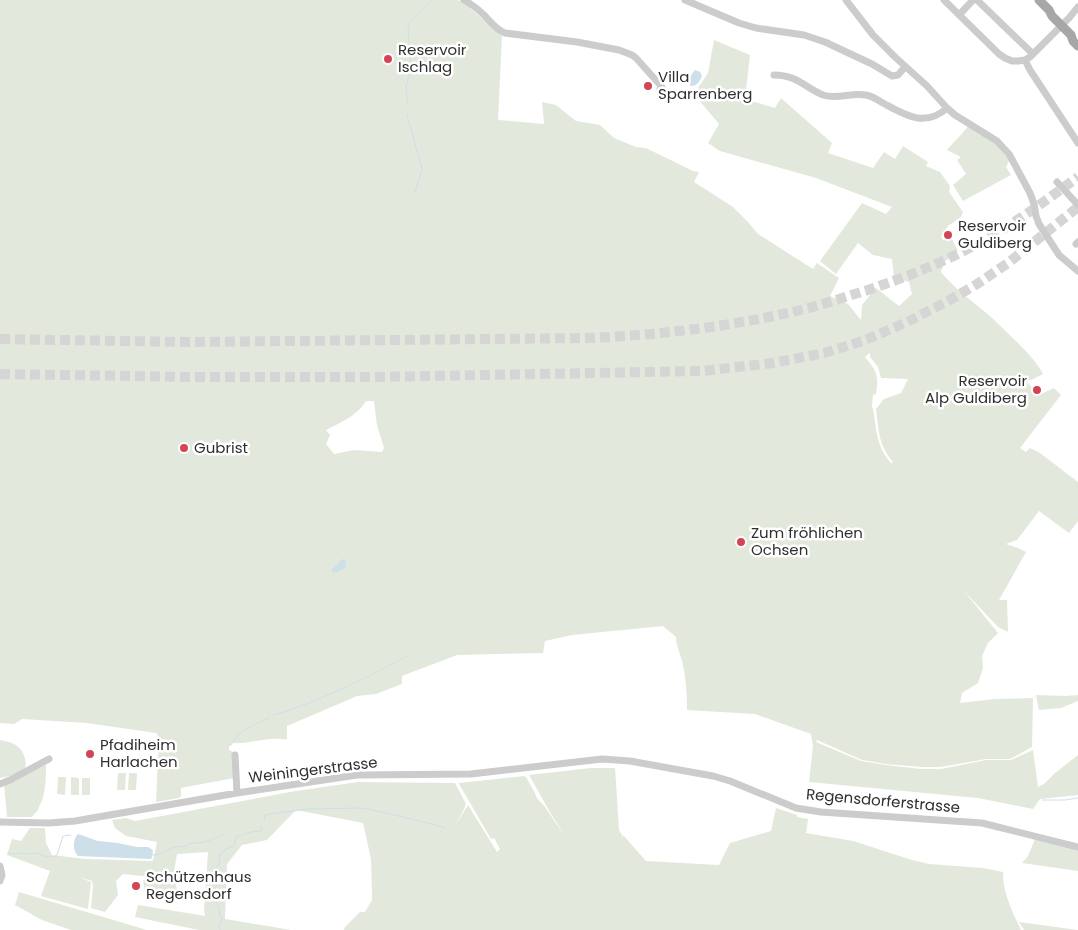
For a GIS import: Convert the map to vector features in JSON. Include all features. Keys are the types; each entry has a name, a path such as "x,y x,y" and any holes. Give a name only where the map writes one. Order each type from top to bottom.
{"main road":[{"path":"1032,0 1052,16"},
{"path":"1038,0 1061,26 1074,37 1073,41 1078,46"}],"street":[{"path":"464,0 474,6 499,31 505,33 577,42 626,52 636,58 662,87 660,88"},
{"path":"685,0 739,23 756,28 804,35 825,42 872,64 892,76 898,75 905,67"},
{"path":"846,0 874,35 947,108 997,141 1009,154 1030,193 1039,224 1058,255 1078,271"},
{"path":"944,0 999,54 1018,62 1025,60 1033,54 1078,7"},
{"path":"958,15 973,0"},
{"path":"977,0 1033,54"},
{"path":"1025,60 1078,143"},
{"path":"774,75 791,77 828,96 867,95 902,114 915,118 934,117 947,108"},
{"path":"1057,182 1078,205"},
{"path":"235,755 237,793"},
{"path":"0,784 16,778 49,759"},
{"name":"Weiningerstrasse","path":"0,822 49,823 74,821 357,775 454,775 488,773 602,759 630,761"},
{"name":"Regensdorferstrasse","path":"630,761 722,779 805,810 982,823 1078,847"},
{"path":"0,866 2,874 0,881"}],"shaded area":[{"path":"0,0 457,0 463,2 502,36 498,120 544,124 542,102 556,105 576,121 600,125 614,138 636,147 646,148 693,171 699,172 694,182 733,207 758,234 813,269 817,263 839,278 830,296 848,304 861,320 862,305 876,288 899,306 912,294 909,282 894,277 892,259 873,255 858,243 836,274 820,261 862,203 886,214 892,207 816,178 720,151 708,143 719,124 693,93 708,73 714,40 750,55 745,99 775,108 781,98 832,143 828,153 873,168 884,152 895,159 903,146 928,162 926,166 940,172 950,186 949,192 963,212 961,217 948,226 941,237 943,240 951,237 958,251 953,253 954,256 945,261 941,272 958,290 993,319 1034,360 1043,374 1027,382 1039,395 1054,388 1061,395 1020,448 1026,452 1030,448 1040,453 1078,482 1078,521 1069,533 1039,511 1017,540 1006,544 1026,552 999,600 1007,600 1008,632 998,627 964,591 998,633 988,643 982,656 983,668 978,683 962,693 960,703 995,699 1033,698 1032,747 1010,759 986,759 941,767 921,767 862,760 817,740 816,742 861,761 921,769 941,769 986,760 1011,760 1033,750 1038,787 1078,755 1078,795 1040,799 1033,809 978,798 809,782 813,746 811,734 755,714 687,710 685,676 676,637 663,626 572,635 545,641 543,653 457,655 402,676 402,684 376,694 357,696 287,726 287,739 232,743 229,750 233,752 234,778 181,788 181,796 179,798 156,802 159,737 156,733 87,723 22,719 14,724 0,723","holes":["870,353 870,357 878,367 881,378 908,379 901,393 884,399 876,409 880,437 884,449 893,462 891,463 882,450 876,431 872,407 873,395 876,394 877,378 875,370 865,357","366,401 374,401 377,425 384,448 382,452 354,450 334,454 326,444 330,435 326,430 354,414"]},
{"path":"969,125 1001,148 1009,161 1006,167 1011,175 963,201 953,185 966,174 957,160 961,157 947,150"},
{"path":"1036,695 1078,695 1078,701 1061,708 1039,710"},
{"path":"0,740 16,745 22,751 26,763 24,770 0,778"},
{"path":"46,765 44,792 37,811 32,817 7,817 4,784"},
{"path":"591,768 615,768 619,830 622,839 623,835 646,861 719,865 730,843 771,831 776,808 797,815 797,817 808,819 806,833 853,841 929,864 983,868 1003,872 1006,894 1021,930 344,930 360,912 365,912 372,900 371,859 363,823 296,810 267,840 242,845 227,864 225,919 291,930 199,930 135,917 138,905 205,916 208,852 177,854 174,872 142,876 123,874 116,881 118,895 105,912 91,908 92,881 78,877 91,882 88,909 41,896 50,871 7,855 12,839 21,841 30,828 45,828 46,843 52,855 86,859 153,861 157,842 126,836 115,828 112,820 126,818 135,821 296,791 358,782 455,783 466,804 454,827 468,805 497,852 500,849 494,838 491,839 459,783 524,776 538,799 564,834 529,775"},
{"path":"118,773 126,773 125,790 117,790"},
{"path":"129,773 137,773 136,790 128,790"},
{"path":"58,777 66,777 65,795 57,794"},
{"path":"71,777 79,778 79,795 71,795"},
{"path":"82,778 90,778 90,795 82,795"},
{"path":"1035,839 1078,850 1078,871 1022,863 1028,856"},
{"path":"174,874 177,892 146,897 143,880"},
{"path":"19,892 147,930 71,930 42,920 15,905"},
{"path":"1019,922 1078,930 1024,930"}],"water":[{"path":"695,70 700,72 702,76 698,83 691,86 688,82 689,78"},
{"path":"342,559 345,560 345,568 337,573 332,572 332,569"},
{"path":"78,834 98,841 148,847 153,850 152,857 151,859 78,856 74,845"}],"waterway":[{"path":"408,106 406,88 411,66 408,29 410,22 431,0"},
{"path":"407,115 422,169 415,193"},
{"path":"274,715 326,696 409,655"},
{"path":"231,745 242,732 269,718"},
{"path":"1042,800 1078,798"},
{"path":"264,820 265,815 308,809 361,808 445,828"},
{"path":"220,930 219,926 222,919 214,894 218,879 216,868 219,864 220,854 234,846 236,837 261,831 262,827"},
{"path":"8,853 37,853 54,857 57,855 63,836 71,835"},
{"path":"152,855 223,835"}],"tunnel":[{"path":"0,339 188,342 589,338 641,335 719,326 814,307 868,290 924,269 990,237 1078,177"},
{"path":"0,374 375,377 702,371 773,363 824,353 863,341 907,322 977,284 1008,263 1078,207"}],"place":[{"name":"Reservoir Ischlag","path":"388,59"},
{"name":"Villa Sparrenberg","path":"648,86"},
{"name":"Reservoir Guldiberg","path":"948,235"},
{"name":"Reservoir Alp Guldiberg","path":"1037,390"},
{"name":"Gubrist","path":"184,448"},
{"name":"Zum fröhlichen Ochsen","path":"741,542"},
{"name":"Pfadiheim Harlachen","path":"90,754"},
{"name":"Schützenhaus Regensdorf","path":"136,886"}]}
